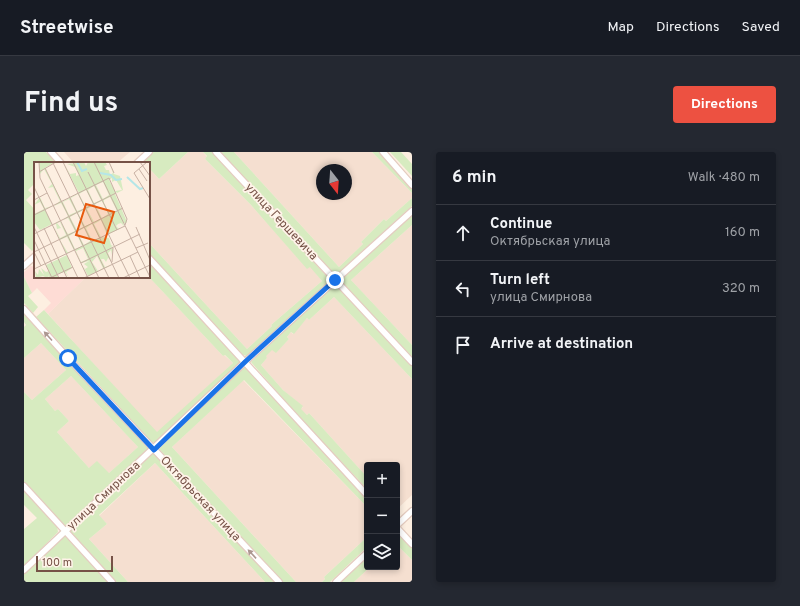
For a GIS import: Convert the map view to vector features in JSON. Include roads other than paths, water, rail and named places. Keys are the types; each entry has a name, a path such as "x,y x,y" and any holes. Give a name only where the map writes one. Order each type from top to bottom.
{"street":[{"path":"51,152 60,162"},
{"path":"138,162 149,152"},
{"name":"улица Гершевича","path":"216,152 412,362"},
{"path":"383,152 412,185"},
{"name":"улица Смирнова","path":"24,570 154,450 246,361 412,211"},
{"path":"24,266 34,257"},
{"path":"150,259 246,361 364,492"},
{"name":"Октябрьская улица","path":"24,308 68,358 278,582"},
{"path":"24,486 112,582"},
{"path":"400,522 412,511"},
{"path":"400,531 412,544"},
{"path":"336,582 364,556"}]}
